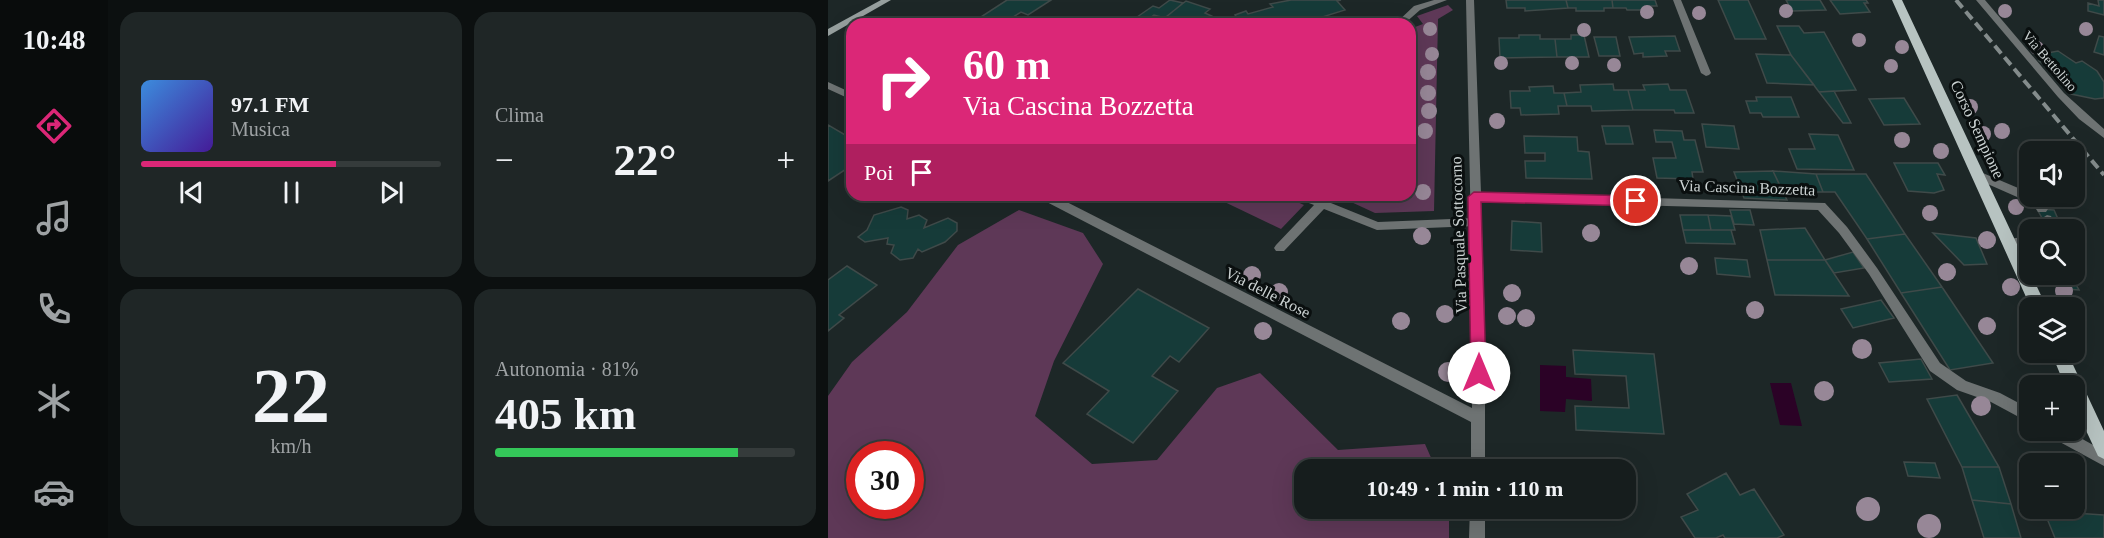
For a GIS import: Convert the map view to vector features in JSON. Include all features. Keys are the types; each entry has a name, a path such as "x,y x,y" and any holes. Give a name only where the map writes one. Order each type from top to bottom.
{"main road":[{"name":"Corso Sempione","path":"1897,0 2033,297"},
{"path":"2085,409 2104,450"}],"street":[{"path":"855,18 887,0"},
{"path":"1406,18 1417,8 1443,0"},
{"name":"Via Pasquale Sottocorno","path":"1470,0 1476,222 1478,459"},
{"path":"1677,0 1706,74"},
{"name":"Via Bettolino","path":"1980,0 2061,95 2104,134"},
{"path":"828,33 846,23"},
{"path":"828,85 846,94"},
{"path":"1978,175 2037,201 2047,219"},
{"name":"Via Cascina Bozzetta","path":"1474,197 1821,206 1844,230 1935,367 1962,386 1995,397 2019,411"},
{"name":"Via delle Rose","path":"1055,201 1479,419"},
{"path":"1313,201 1377,226 1476,222"},
{"path":"1280,248 1321,205"},
{"path":"2009,244 2019,242"},
{"path":"2072,441 2104,459"},
{"path":"1478,519 1478,538"}],"shaded area":[{"path":"1448,5 1453,10 1438,19 1434,211 1375,213 1349,201 1416,201 1416,27 1423,24 1417,16"},
{"path":"1223,201 1295,201 1304,205 1281,229"},
{"path":"1019,210 1083,233 1103,264 1054,361 1035,416 1092,464 1157,460 1217,388 1260,373 1338,450 1425,444 1432,459 1294,459 1294,519 1449,519 1449,538 828,538 828,396 852,362 907,312 958,245"},
{"path":"1540,365 1566,366 1566,377 1591,379 1592,401 1566,399 1565,412 1540,411"},
{"path":"1770,383 1791,383 1802,426 1780,425"}],"building":[{"path":"1007,0 1051,0 1028,15 1021,12 1012,18 979,18"},
{"path":"1170,0 1183,3 1165,18 1154,15 1150,18 1136,18 1153,6 1159,8"},
{"path":"1291,0 1341,0 1337,1 1345,10 1319,18 1237,18 1235,15 1273,7 1270,4"},
{"path":"1506,0 1566,0 1568,8 1525,11 1525,8 1507,8"},
{"path":"1566,0 1612,0 1613,8 1604,8 1604,11 1576,11 1576,8 1568,8"},
{"path":"1612,0 1655,0 1657,6 1648,6 1650,10 1627,10 1626,8 1613,8"},
{"path":"1718,0 1748,0 1766,39 1735,39"},
{"path":"1786,0 1820,0 1826,10 1792,11"},
{"path":"1830,0 1866,0 1868,3 1864,3 1870,12 1840,14"},
{"path":"2098,0 2104,0 2104,15 2088,11 2088,3 2099,6"},
{"path":"1186,1 1210,9 1205,13 1216,18 1165,18"},
{"path":"1777,26 1799,26 1804,33 1824,32 1856,90 1819,92 1791,55"},
{"path":"1519,35 1540,35 1540,39 1555,39 1557,57 1500,58 1499,38 1519,38"},
{"path":"1571,35 1584,35 1589,57 1557,57 1555,39 1571,39"},
{"path":"1675,36 1680,51 1665,51 1667,56 1643,57 1643,53 1634,54 1629,37"},
{"path":"2099,36 2104,37 2104,55 2094,52"},
{"path":"1594,37 1616,37 1620,56 1599,56"},
{"path":"2058,51 2076,63 2082,61 2097,71 2104,82 2104,98 2095,99 2071,94 2064,81 2039,61 2048,59 2042,54"},
{"path":"1756,54 1791,55 1814,85 1767,83"},
{"path":"1613,84 1614,90 1628,90 1633,110 1592,111 1591,106 1567,106 1564,93 1581,92 1580,85"},
{"path":"1668,84 1670,90 1686,90 1694,113 1675,113 1674,110 1633,110 1628,90 1645,90 1643,85"},
{"path":"1553,86 1554,93 1564,93 1567,106 1558,106 1559,114 1521,115 1520,108 1511,108 1510,91 1530,91 1529,87"},
{"path":"1834,91 1851,123 1843,123 1819,92"},
{"path":"1756,97 1791,97 1799,117 1763,117 1761,113 1750,113 1746,101 1757,101"},
{"path":"1904,98 1920,124 1884,125 1869,99"},
{"path":"1702,124 1734,126 1739,149 1706,147"},
{"path":"828,125 846,136 846,169 828,181"},
{"path":"1602,126 1629,126 1633,144 1606,144"},
{"path":"1654,130 1682,131 1684,140 1695,140 1703,172 1692,172 1693,179 1657,178 1653,158 1676,158 1672,142 1656,142"},
{"path":"1809,134 1838,135 1854,170 1797,169 1789,149 1815,149"},
{"path":"1524,136 1577,137 1578,151 1589,152 1592,179 1526,178 1525,161 1545,161 1545,153 1525,153"},
{"path":"1894,163 1938,163 1945,175 1937,174 1944,190 1934,193 1908,191"},
{"path":"1773,171 1787,200 1744,198 1734,172"},
{"path":"1773,171 1816,174 1823,192 1783,192"},
{"path":"1816,174 1866,174 1905,234 1867,239 1835,192 1823,192"},
{"path":"901,207 908,210 907,219 919,215 927,220 924,228 948,218 957,223 957,231 945,242 922,252 918,249 913,258 900,260 891,253 894,245 887,244 888,238 865,242 858,237 867,230 874,215"},
{"path":"2037,209 2054,210 2058,219 2042,218"},
{"path":"1730,210 1750,210 1754,225 1734,224"},
{"path":"1680,215 1708,215 1711,230 1683,230"},
{"path":"1708,215 1731,216 1735,230 1711,230"},
{"path":"1512,221 1541,223 1542,252 1511,250"},
{"path":"1805,228 1825,260 1767,260 1760,230"},
{"path":"1683,230 1731,230 1735,244 1686,243"},
{"path":"1933,233 1976,238 1987,264 1964,265"},
{"path":"1905,234 1942,287 1901,293 1867,239"},
{"path":"1853,252 1864,268 1834,273 1825,260"},
{"path":"1715,258 1747,260 1750,277 1717,274"},
{"path":"1767,260 1825,260 1849,296 1775,295"},
{"path":"847,266 877,285 839,315 844,318 828,331 828,280"},
{"path":"2063,285 2076,285 2079,290 2065,289"},
{"path":"1942,287 1993,363 1950,370 1901,293"},
{"path":"1138,289 1209,328 1179,362 1170,356 1152,376 1178,391 1133,443 1087,414 1109,391 1063,363"},
{"path":"1881,300 1894,318 1853,328 1841,309"},
{"path":"1573,350 1654,354 1664,434 1576,430 1575,406 1629,408 1626,376 1575,374"},
{"path":"1921,359 1932,379 1889,382 1879,363"},
{"path":"1957,395 1999,467 1962,467 1927,399"},
{"path":"1904,462 1935,463 1940,478 1908,476"},
{"path":"1962,467 1999,467 2011,504 1972,500"},
{"path":"1726,473 1740,495 1754,489 1784,535 1777,538 1725,538 1723,535 1716,538 1695,538 1681,517 1698,510 1687,494"},
{"path":"1972,500 2011,504 2021,538 1984,538"},
{"path":"2085,514 2104,515 2104,538 2055,538 2047,519 2085,519"}],"railway":[{"path":"1956,0 2104,175"}],"route":[{"path":"1479,373 1474,197 1636,201"}]}
